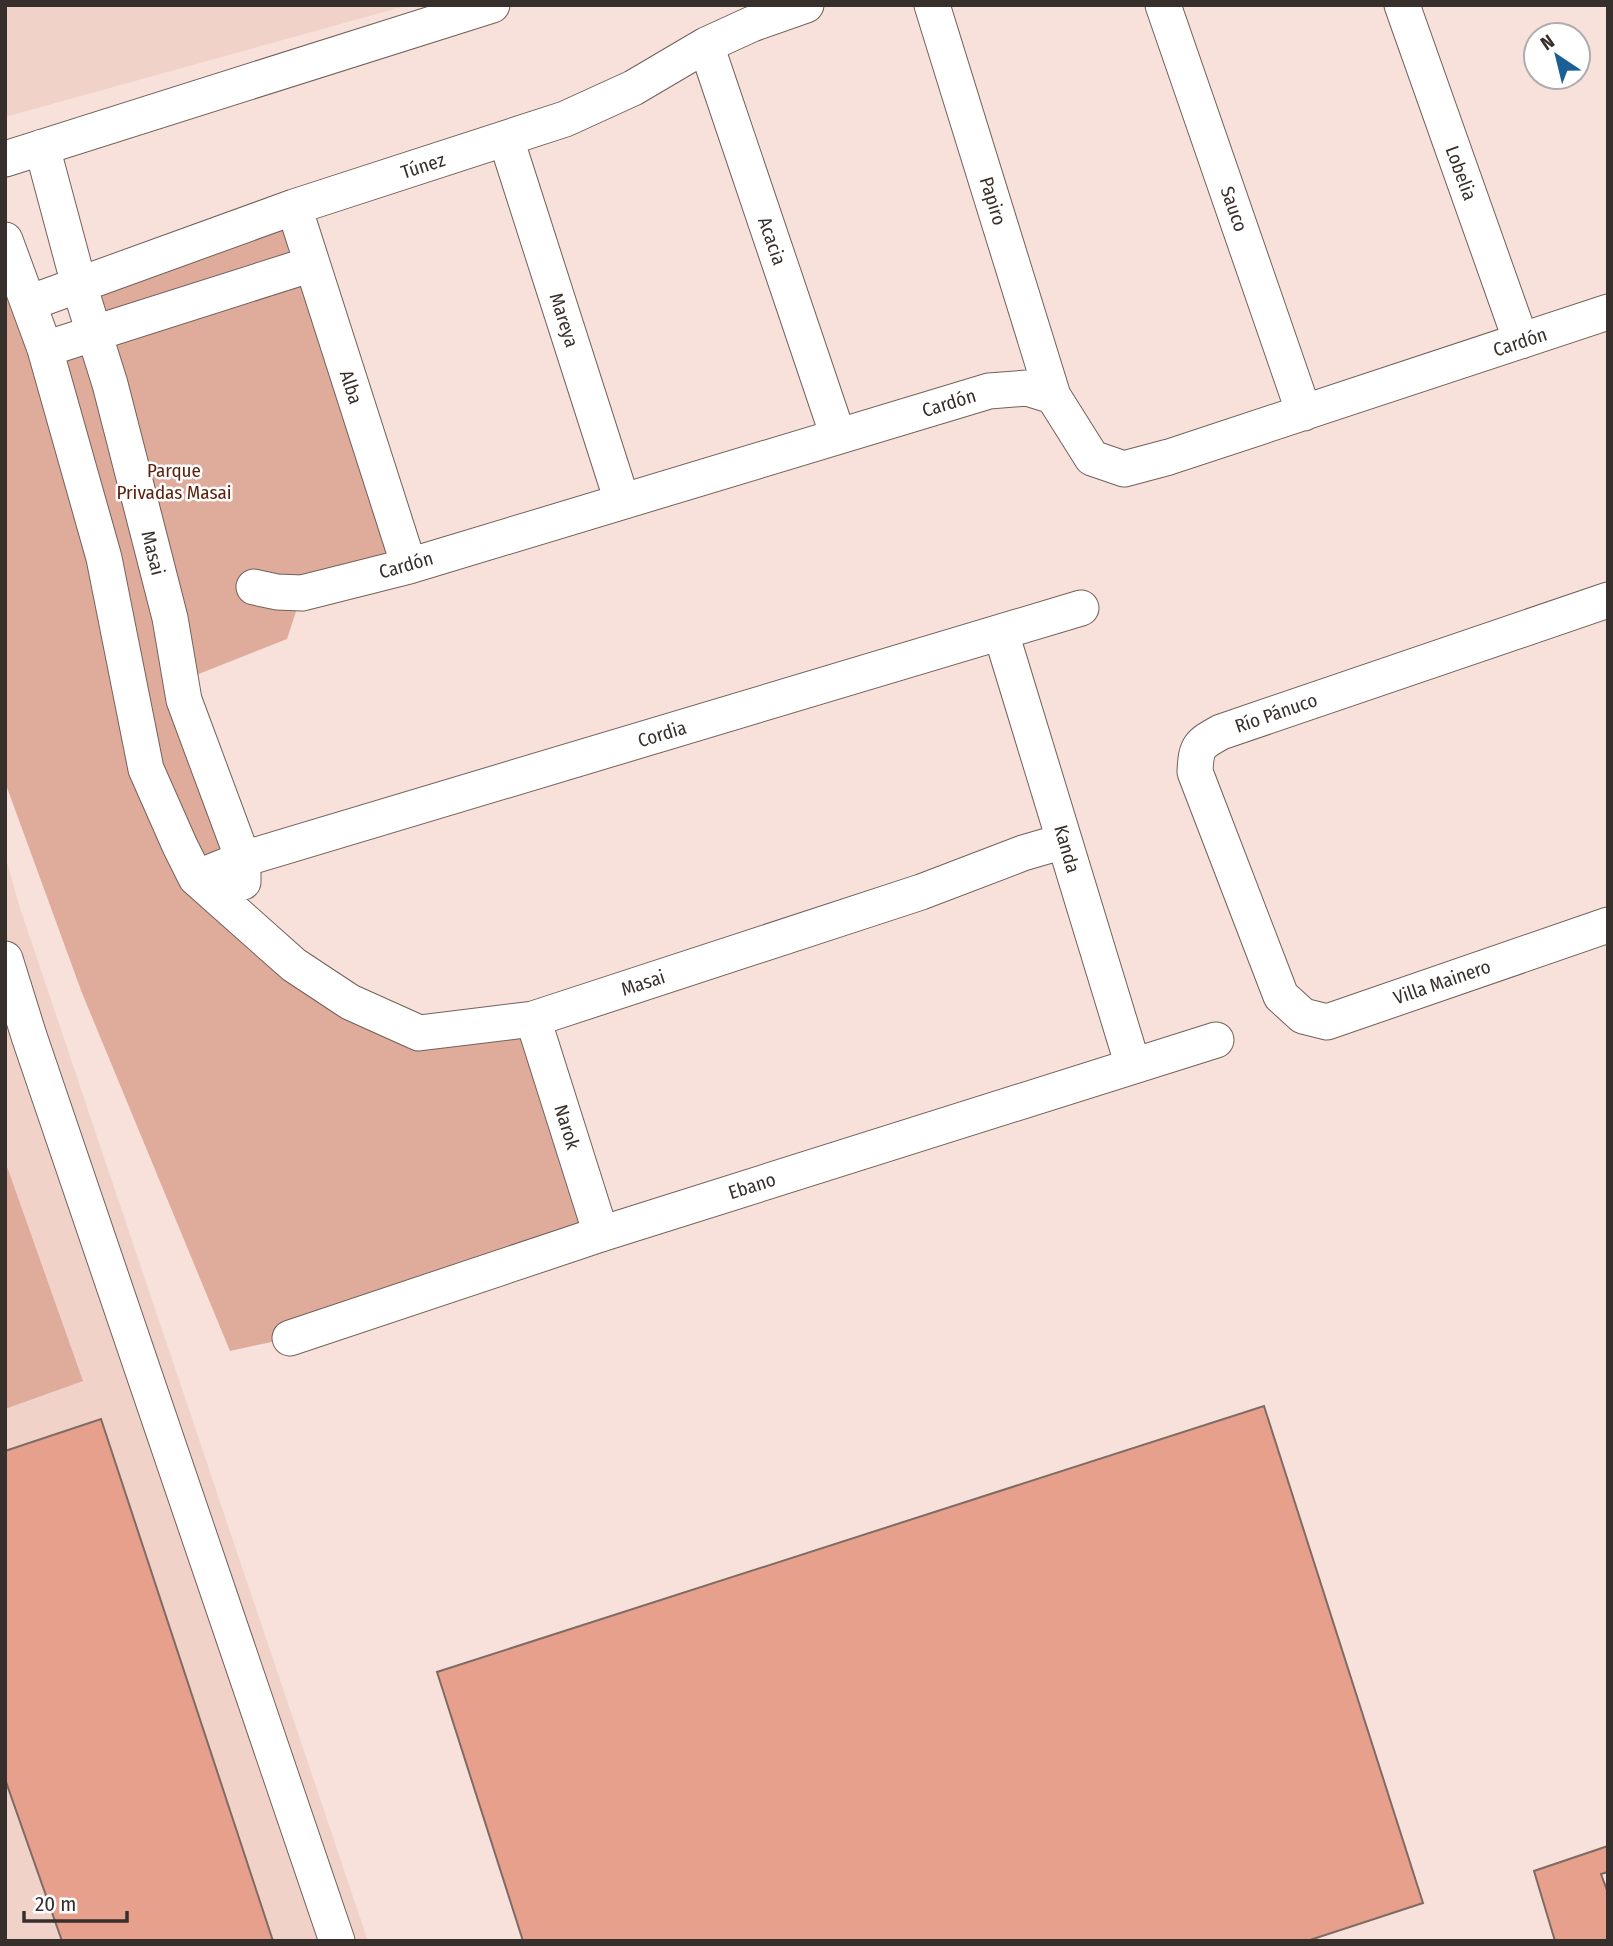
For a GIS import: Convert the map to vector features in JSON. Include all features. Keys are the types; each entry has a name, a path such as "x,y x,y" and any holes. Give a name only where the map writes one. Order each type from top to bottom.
{"street":[{"path":"5,159 492,5"},
{"name":"Túnez","path":"29,303 294,207 565,119 752,24 806,5"},
{"name":"Papiro","path":"932,5 1054,397"},
{"name":"Sauco","path":"1163,5 1304,413"},
{"name":"Lobelia","path":"1402,5 1521,341"},
{"name":"Acacia","path":"706,46 838,436"},
{"name":"Mareya","path":"506,139 622,501"},
{"name":"Masai","path":"42,147 79,285 95,331 170,618 184,700 243,859 242,917"},
{"name":"Alba","path":"294,207 409,566"},
{"name":"Masai","path":"5,240 45,349 104,558 146,768 196,878 295,965 351,1002 419,1033 533,1019 908,896 1023,853 1064,841"},
{"path":"45,349 312,264"},
{"name":"Cardón","path":"254,587 277,592 302,593 409,566 989,391 1027,388 1054,397 1092,458 1124,470 1608,312"},
{"name":"Río Pánuco","path":"1281,996 1195,772 1196,752 1203,742 1221,732 1608,600"},
{"name":"Cordia","path":"196,878 243,859 1081,608"},
{"name":"Kanda","path":"1001,633 1133,1066"},
{"path":"131,696 181,680"},
{"name":"Villa Mainero","path":"1281,996 1303,1016 1326,1022 1608,925"},
{"path":"5,959 17,1040 337,1941"},
{"name":"Narok","path":"533,1019 601,1234"},
{"name":"Ebano","path":"290,1338 601,1234 1216,1040"}],"shaded area":[{"path":"5,5 409,5 5,117"},
{"path":"5,855 19,905 368,1941 5,1941"}],"green space":[{"name":"Parque Privadas Masai","path":"294,207 409,566 302,593 287,639 181,681 242,917 419,1033 533,1019 601,1234 290,1338 230,1351 82,993 5,782 5,240 45,348 95,331 79,285"},
{"path":"5,1161 83,1381 5,1409"}],"building":[{"path":"1264,1406 1423,1903 1307,1941 523,1941 437,1672"},
{"path":"101,1419 273,1941 62,1941 5,1779 5,1451"},
{"path":"1608,1846 1608,1872 1601,1874 1608,1893 1608,1941 1555,1941 1534,1871"}]}
